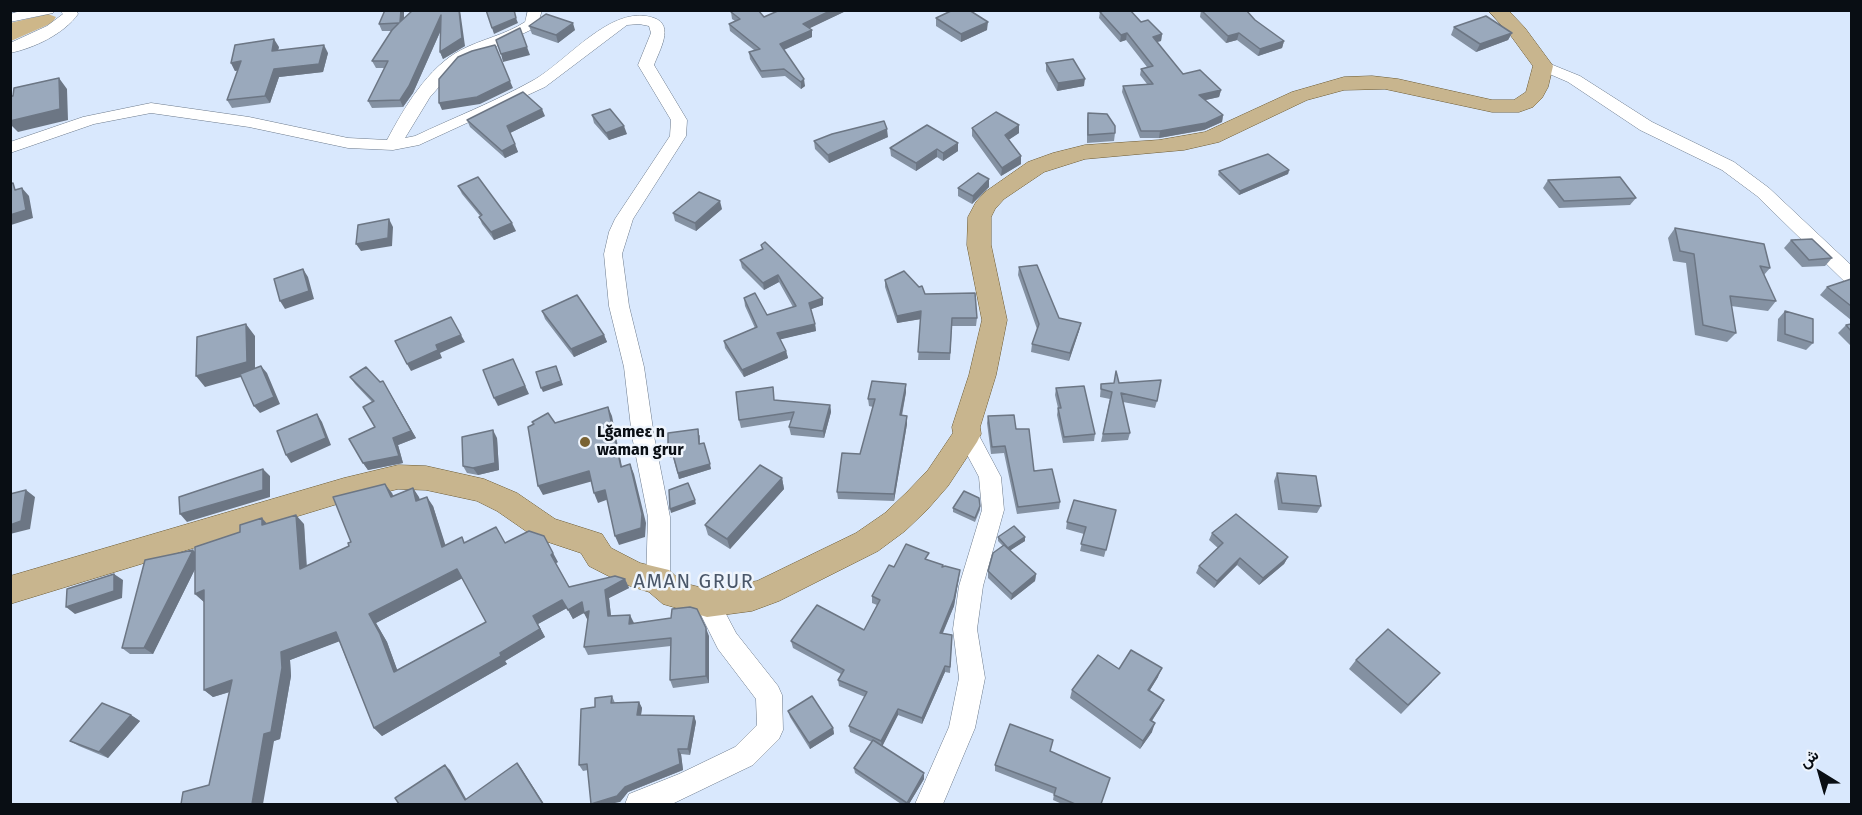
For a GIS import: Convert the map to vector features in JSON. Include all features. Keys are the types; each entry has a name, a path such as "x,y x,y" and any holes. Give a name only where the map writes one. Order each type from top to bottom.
{"main road":[{"path":"10,590 344,490 398,477 426,478 484,491 507,502 546,529 591,543 600,557 635,575 658,580 674,594 707,603 738,600 768,591 867,542 895,522 938,478 967,434 966,427 984,371 995,320 977,238 978,223 984,207 1004,188 1047,161 1089,150 1156,146 1211,137 1328,85 1359,82 1397,85 1491,105 1512,107 1526,103 1541,86 1543,66 1518,32 1497,10"}],"street":[{"path":"10,18 48,10"},
{"path":"10,49 59,26 69,18 71,14 67,10"},
{"path":"393,145 406,118 452,60 524,29 532,24 535,10"},
{"path":"10,148 89,120 151,108 249,122 348,143 393,145 419,140 539,84 622,22 637,18 648,19 656,24 658,33 646,65 679,120 678,136 624,219 618,232 614,254 619,306 634,367 643,436 659,517 658,580"},
{"path":"1543,66 1574,78 1646,126 1728,166 1763,192 1851,277"},
{"path":"929,804 962,728 972,678 965,629 971,586 993,510 990,477 967,434"},
{"path":"639,804 687,785 744,756 770,730 768,695 727,641 707,603"}],"shaded area":[{"path":"48,14 56,17 52,23 11,41 10,23"}],"building":[{"path":"385,10 401,10 400,22 413,10 459,10 462,38 440,52 441,15 409,86 400,100 368,101 388,61 372,61 399,23 379,24"},
{"path":"486,10 514,10 516,18 492,28"},
{"path":"758,10 764,17 780,10 832,10 803,24 812,30 780,44 804,79 801,82 784,69 761,71 749,52 760,49 729,24 740,19 731,12"},
{"path":"953,10 969,10 988,22 961,34 936,18"},
{"path":"1130,10 1141,22 1148,20 1162,34 1153,37 1183,74 1200,70 1221,90 1199,95 1223,115 1206,123 1160,131 1141,131 1123,86 1153,84 1141,69 1153,66 1127,33 1121,35 1100,12"},
{"path":"1201,10 1246,10 1255,20 1284,41 1260,49 1239,33 1228,36"},
{"path":"546,14 573,23 556,35 529,26"},
{"path":"1486,16 1512,33 1480,44 1454,27"},
{"path":"520,28 527,47 501,54 496,40"},
{"path":"274,39 272,51 324,45 319,64 274,69 265,96 227,100 241,61 231,63 235,45"},
{"path":"495,45 510,81 477,97 439,103 439,79 458,57"},
{"path":"1073,59 1085,79 1058,83 1046,63"},
{"path":"59,78 60,109 10,121 10,96 13,96 14,88"},
{"path":"523,92 542,109 507,126 515,144 502,151 467,120"},
{"path":"610,109 624,126 606,133 592,115"},
{"path":"996,112 1019,125 1005,135 1021,156 1002,168 972,128"},
{"path":"1088,113 1107,114 1115,126 1115,133 1088,135"},
{"path":"884,121 887,129 828,155 814,141 832,134"},
{"path":"927,125 958,143 943,153 937,149 916,163 890,148"},
{"path":"1268,154 1289,170 1240,191 1219,171"},
{"path":"978,173 989,179 973,196 958,188"},
{"path":"478,177 512,223 491,232 479,217 482,215 458,186"},
{"path":"1620,177 1636,198 1564,201 1548,180"},
{"path":"13,183 15,190 22,188 26,210 10,215 10,184"},
{"path":"699,192 720,201 695,223 673,213"},
{"path":"389,219 388,238 356,244 358,225"},
{"path":"1675,228 1764,244 1770,268 1760,266 1776,301 1730,296 1736,333 1703,325 1694,254 1680,251"},
{"path":"1812,239 1832,258 1809,260 1791,240"},
{"path":"765,242 823,298 809,303 815,324 777,333 786,351 742,370 724,341 757,327 744,298 755,293 767,315 796,306 778,275 763,283 740,260 763,249 761,245"},
{"path":"1037,265 1059,318 1081,323 1070,353 1032,344 1039,324 1019,267"},
{"path":"303,269 309,291 280,301 274,279"},
{"path":"904,271 919,287 922,286 925,294 975,293 977,318 952,318 950,353 918,352 921,311 897,316 885,280"},
{"path":"1851,279 1851,306 1827,287"},
{"path":"577,295 604,335 571,349 542,311"},
{"path":"1785,311 1813,319 1813,343 1785,334"},
{"path":"451,317 461,335 436,345 438,350 407,364 395,341"},
{"path":"246,324 247,362 196,376 197,337"},
{"path":"513,359 525,386 494,398 483,370"},
{"path":"261,366 274,397 254,406 240,374"},
{"path":"556,366 561,381 541,388 536,372"},
{"path":"366,367 380,382 383,381 411,431 393,438 399,456 363,463 349,439 375,427 363,407 374,401 350,377"},
{"path":"1116,371 1119,383 1161,380 1157,401 1121,393 1130,433 1103,434 1112,392 1101,389 1101,384 1114,383"},
{"path":"872,381 906,384 900,415 907,416 894,494 837,492 842,453 860,454 875,399 868,399"},
{"path":"1084,386 1095,434 1064,437 1056,388"},
{"path":"773,387 774,400 830,405 823,431 789,427 794,412 739,420 736,392"},
{"path":"608,407 621,467 630,464 642,514 641,528 615,536 605,490 594,493 589,471 538,486 528,427 534,424 532,422 548,413 555,423"},
{"path":"317,414 326,438 286,455 277,431"},
{"path":"1014,415 1016,429 1029,429 1034,471 1052,469 1060,502 1018,507 1005,446 992,447 988,416"},
{"path":"698,429 699,444 704,443 710,464 678,473 672,451 668,452 668,433"},
{"path":"493,430 495,463 473,468 463,466 462,437"},
{"path":"760,465 782,478 727,539 705,525"},
{"path":"263,469 263,490 180,514 179,497"},
{"path":"1277,473 1316,476 1321,506 1282,503"},
{"path":"688,483 695,500 670,509 669,490"},
{"path":"385,484 391,497 413,488 416,501 427,497 442,547 462,537 464,543 496,527 505,543 529,531 544,536 553,553 551,555 569,587 615,576 625,579 605,590 608,616 630,615 629,624 671,618 672,609 690,607 697,609 706,628 706,676 670,680 671,638 584,647 589,611 584,613 582,602 568,610 562,600 533,616 540,629 500,653 501,656 374,728 336,632 281,652 282,668 271,732 264,734 252,804 181,804 183,792 209,785 232,680 204,690 204,590 195,594 195,547 240,532 240,525 262,518 262,525 296,515 300,569 349,546 348,543 351,542 333,497","holes":["457,569 486,622 394,672 380,634 369,614"]},
{"path":"26,490 21,521 10,525 10,494"},
{"path":"964,491 979,498 980,506 975,518 953,508"},
{"path":"1074,500 1116,510 1106,550 1081,544 1086,527 1067,522"},
{"path":"1236,514 1288,557 1263,578 1240,558 1217,581 1199,566 1223,543 1212,533"},
{"path":"1014,526 1025,537 1008,548 998,537"},
{"path":"906,544 929,553 925,559 943,565 942,567 960,570 954,599 940,633 952,635 950,667 945,666 922,718 898,709 881,741 849,726 867,692 838,680 844,670 791,641 817,605 864,630 880,600 872,596 889,565 894,567"},
{"path":"1004,545 1036,574 1012,594 988,571 993,553"},
{"path":"193,550 144,648 122,648 145,560"},
{"path":"114,574 114,591 66,607 67,589"},
{"path":"1388,629 1440,673 1408,705 1356,660"},
{"path":"1131,650 1162,668 1148,690 1164,700 1150,720 1155,723 1143,741 1072,690 1098,655 1119,669"},
{"path":"612,696 611,703 639,702 637,715 694,716 688,749 678,749 680,764 625,787 617,796 591,804 587,764 579,765 581,709 595,707 595,698"},
{"path":"812,696 833,728 809,743 788,711"},
{"path":"102,703 131,715 99,752 70,741"},
{"path":"1010,724 1053,740 1050,751 1110,778 1101,804 1075,804 1054,795 1056,788 995,765"},
{"path":"873,740 924,773 907,803 854,768"},
{"path":"517,763 543,804 399,804 395,798 445,765 465,800"}],"place":[{"name":"Lǧameε n waman grur","path":"585,442"}],"district":[{"name":"AMAN GRUR","path":"694,582"}]}
